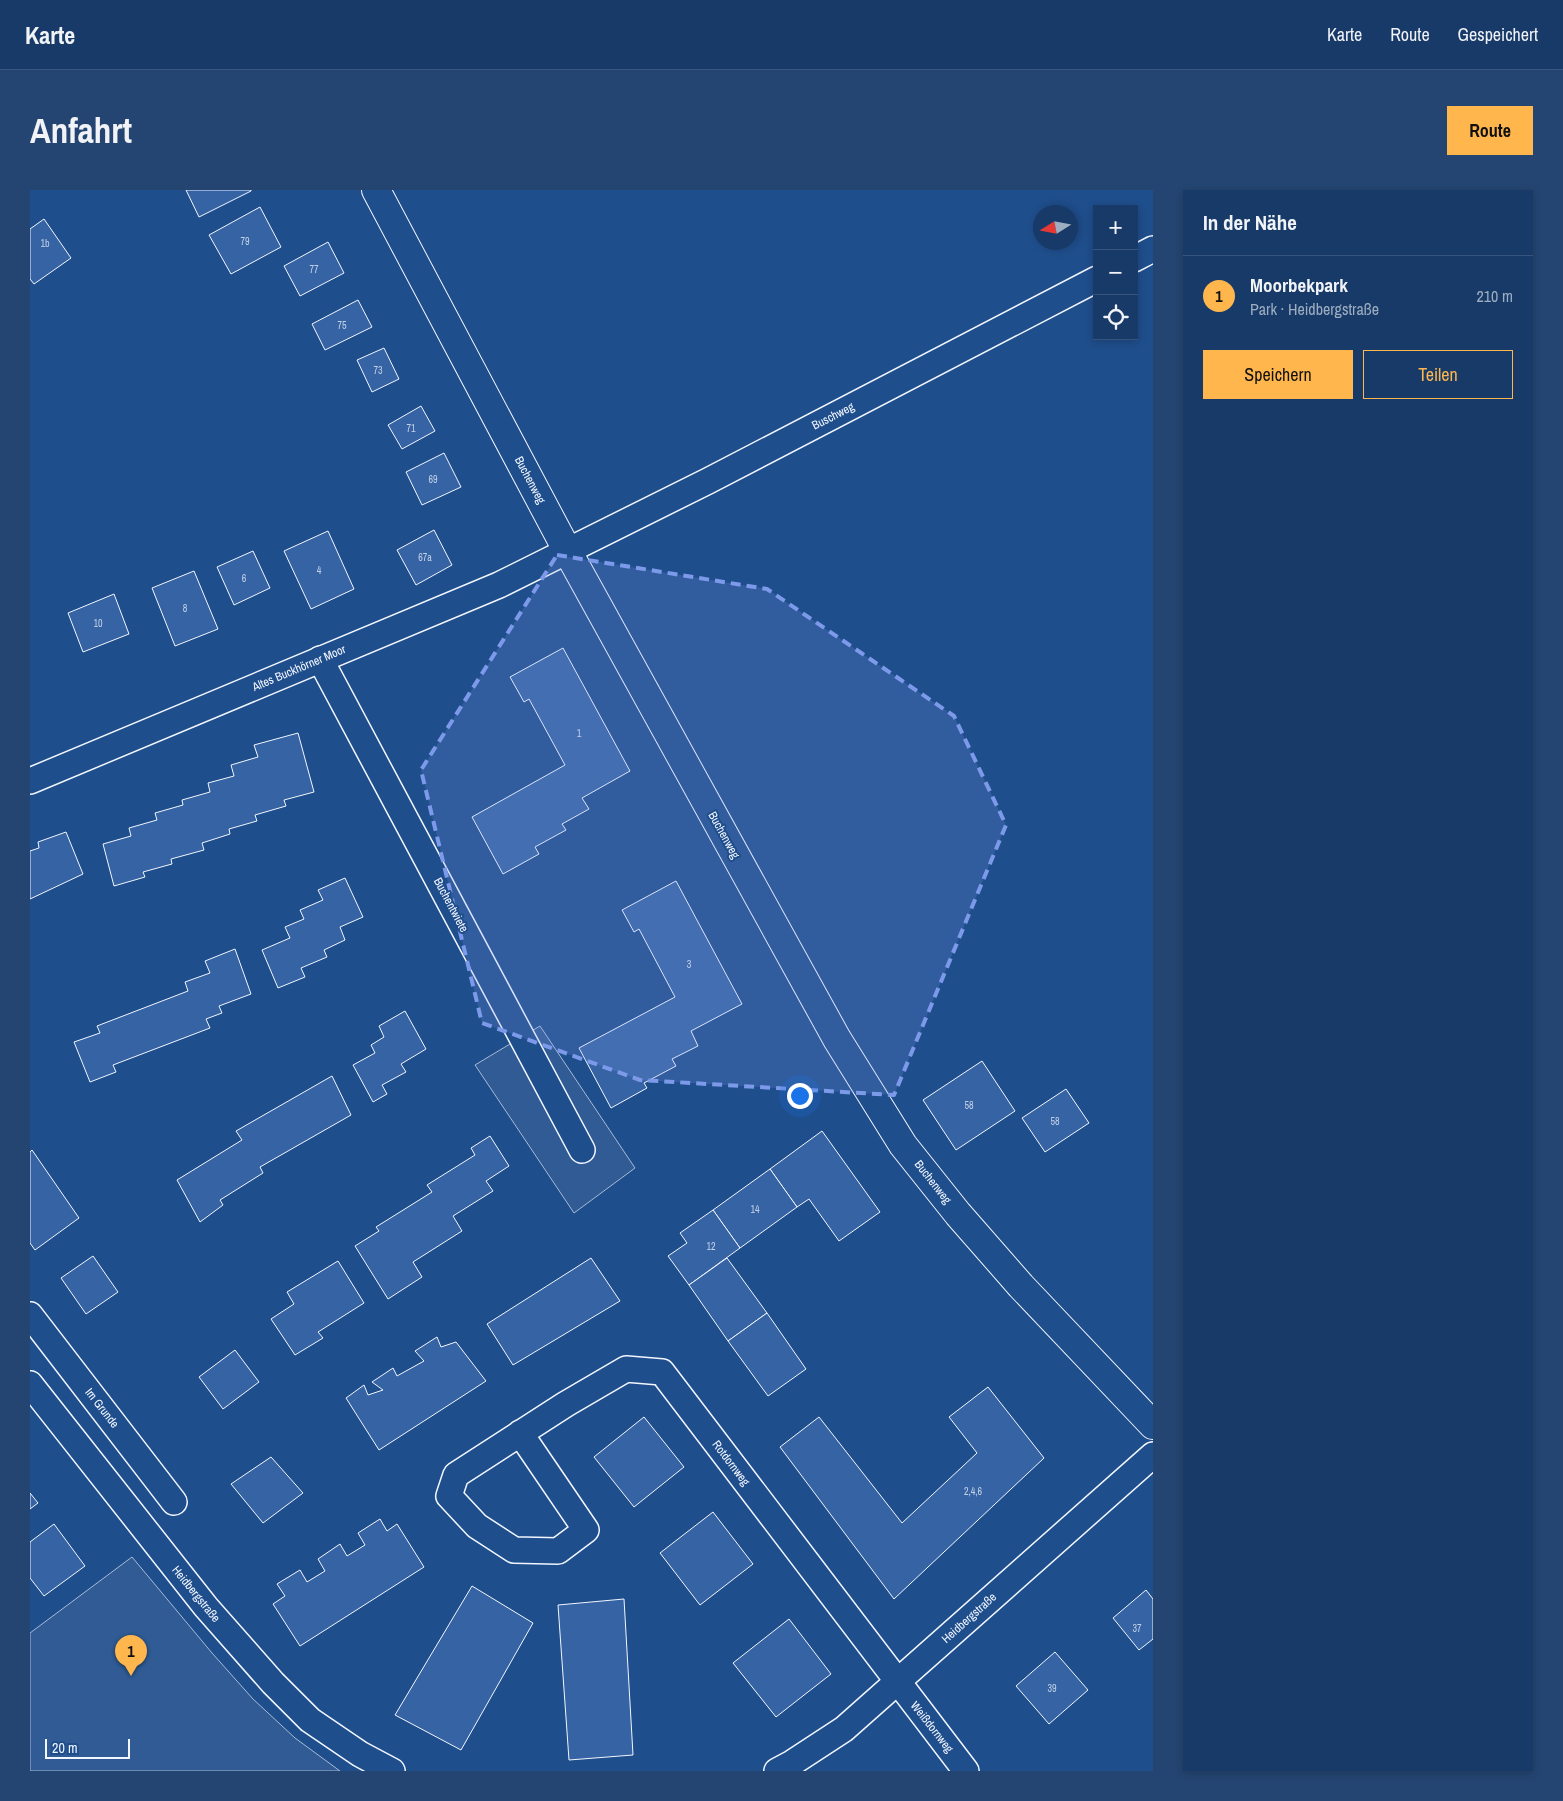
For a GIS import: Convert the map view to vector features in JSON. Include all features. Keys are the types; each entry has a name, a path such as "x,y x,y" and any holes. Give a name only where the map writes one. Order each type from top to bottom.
{"street":[{"name":"Buchenweg","path":"376,190 568,552 837,1039 903,1145 958,1214 1021,1286 1153,1425"},
{"path":"1138,257 1153,249"},
{"name":"Buschweg","path":"568,552 1093,281"},
{"name":"Altes Buckhörner Moor","path":"30,782 320,659 500,586 568,552"},
{"name":"Buchentwiete","path":"320,659 582,1150"},
{"name":"Im Grunde","path":"30,1315 174,1502"},
{"name":"Rotdornweg","path":"520,1433 586,1530 558,1551 514,1550 477,1526 449,1496 456,1475 520,1433 566,1404 626,1369 662,1372 897,1682"},
{"name":"Heidbergstraße","path":"30,1384 206,1607 273,1683 310,1720 360,1754 392,1771"},
{"name":"Heidbergstraße","path":"777,1771 844,1729 1153,1455"},
{"name":"Weißdornweg","path":"897,1682 966,1771"}],"highlighted area":[{"path":"557,555 767,589 954,716 1006,825 894,1095 640,1080 482,1023 421,770"}],"shaded area":[{"path":"540,1026 635,1168 574,1213 475,1065"},
{"path":"132,1557 253,1699 295,1738 340,1771 30,1771 30,1633"}],"building":[{"path":"186,190 251,190 251,191 199,217"},
{"path":"260,207 281,247 231,274 209,235"},
{"path":"44,219 71,258 34,284 30,279 30,229"},
{"path":"328,242 344,273 300,296 284,266"},
{"path":"358,300 372,327 325,350 312,324"},
{"path":"384,348 399,379 372,392 357,360"},
{"path":"421,406 435,431 402,449 388,425"},
{"path":"444,453 461,487 422,505 406,472"},
{"path":"434,530 452,565 416,585 397,550"},
{"path":"328,531 354,589 311,609 284,551"},
{"path":"253,551 270,588 234,605 217,567"},
{"path":"194,571 218,629 175,646 152,588"},
{"path":"114,594 129,634 83,652 68,613"},
{"path":"563,648 630,771 582,798 589,809 562,824 566,830 535,847 539,854 503,874 472,817 565,765 529,699 524,702 510,677"},
{"path":"298,733 314,792 284,800 286,806 255,815 257,821 229,829 230,834 202,843 204,850 171,859 172,864 143,872 145,877 114,886 103,844 131,836 129,828 157,820 155,813 183,805 182,800 210,792 208,783 234,776 231,765 258,757 254,745"},
{"path":"66,832 83,874 30,899 30,851 39,848 38,842"},
{"path":"345,878 363,917 340,927 345,940 324,950 327,957 301,968 305,977 278,988 262,950 290,938 285,927 304,919 300,910 323,900 318,890"},
{"path":"676,881 742,1004 691,1031 698,1046 672,1059 676,1066 644,1083 647,1088 611,1108 579,1048 675,997 639,929 634,932 622,910"},
{"path":"235,949 251,994 219,1006 222,1013 206,1019 210,1028 113,1065 116,1072 90,1082 74,1042 100,1033 97,1026 188,991 185,982 210,973 205,961"},
{"path":"405,1011 426,1049 401,1064 406,1072 382,1085 387,1094 373,1102 353,1065 375,1053 371,1045 384,1037 379,1026"},
{"path":"982,1061 1015,1111 956,1150 923,1100"},
{"path":"332,1076 351,1115 260,1167 263,1173 220,1200 223,1205 200,1222 177,1180 242,1140 236,1131"},
{"path":"1066,1089 1089,1123 1045,1152 1022,1118"},
{"path":"822,1131 880,1212 839,1241 809,1199 797,1207 770,1169"},
{"path":"490,1136 509,1166 486,1181 493,1191 453,1216 462,1231 413,1262 422,1277 388,1299 355,1246 379,1231 376,1227 432,1192 427,1185 475,1155 471,1148"},
{"path":"32,1150 79,1218 35,1250 30,1243 30,1152"},
{"path":"770,1169 797,1207 740,1248 713,1210"},
{"path":"713,1210 740,1248 689,1285 668,1256 687,1243 680,1233"},
{"path":"93,1256 118,1292 86,1314 61,1278"},
{"path":"591,1258 620,1301 513,1365 487,1324"},
{"path":"727,1258 767,1313 728,1341 689,1285"},
{"path":"338,1261 364,1303 318,1332 323,1338 295,1355 271,1319 294,1304 287,1292"},
{"path":"767,1313 806,1369 768,1396 728,1341"},
{"path":"437,1337 441,1347 456,1342 486,1381 379,1450 346,1398 364,1385 368,1395 383,1390 372,1382 393,1368 397,1376 424,1361 415,1351"},
{"path":"235,1350 259,1382 223,1409 199,1377"},
{"path":"988,1387 1044,1458 894,1599 780,1447 819,1417 902,1523 977,1453 949,1417"},
{"path":"644,1417 684,1467 634,1507 594,1457"},
{"path":"271,1457 303,1493 263,1523 231,1484"},
{"path":"30,1493 38,1503 30,1509"},
{"path":"713,1512 753,1564 700,1605 660,1553"},
{"path":"380,1519 387,1531 397,1524 424,1567 300,1646 273,1604 285,1596 277,1584 300,1570 307,1582 325,1571 318,1559 340,1544 347,1556 365,1545 358,1533"},
{"path":"54,1524 85,1566 44,1596 30,1578 30,1542"},
{"path":"472,1586 533,1623 461,1750 395,1715"},
{"path":"1146,1590 1153,1599 1153,1639 1139,1650 1113,1618"},
{"path":"624,1599 633,1755 569,1760 558,1605"},
{"path":"789,1619 831,1674 776,1717 733,1663"},
{"path":"1055,1652 1088,1690 1049,1724 1016,1686"}],"place":[{"name":"Moorbekpark","path":"131,1676"}]}
